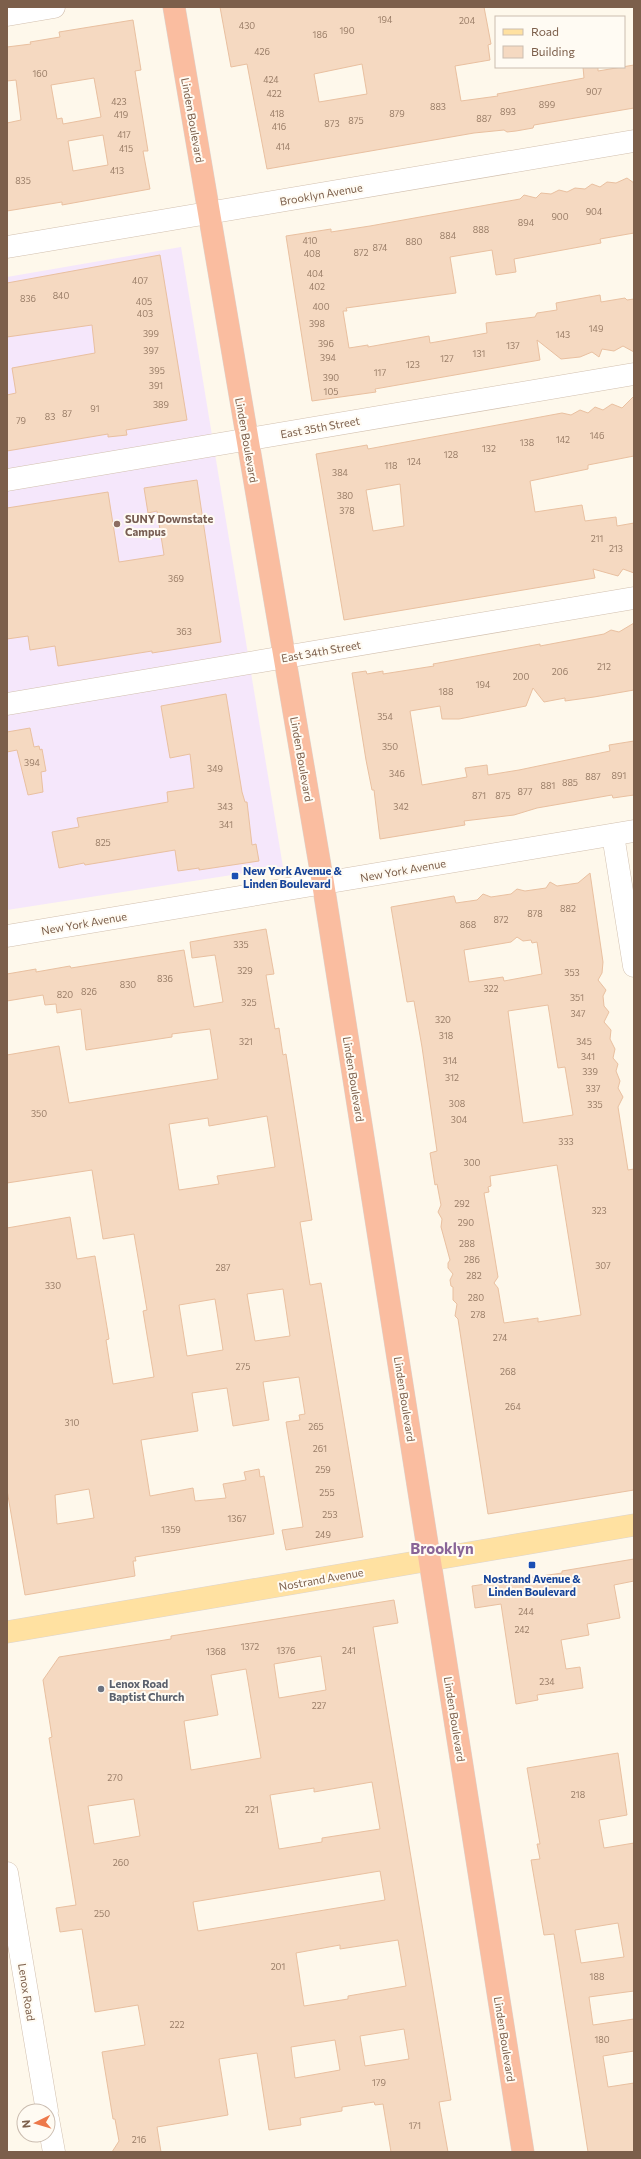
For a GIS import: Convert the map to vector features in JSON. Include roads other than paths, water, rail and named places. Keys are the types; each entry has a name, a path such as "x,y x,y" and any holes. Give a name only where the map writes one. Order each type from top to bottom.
{"highway":[{"name":"Linden Boulevard","path":"174,7 323,884 523,2152"}],"main road":[{"name":"Nostrand Avenue","path":"7,1632 634,1525"}],"street":[{"path":"7,15 54,7"},
{"name":"Brooklyn Avenue","path":"7,247 634,141"},
{"name":"East 35th Street","path":"7,480 634,374"},
{"name":"East 34th Street","path":"7,704 634,598"},
{"path":"624,833 634,966"},
{"name":"New York Avenue","path":"7,936 624,833"},
{"name":"Lenox Road","path":"7,1873 46,2103"}],"place":[{"name":"SUNY Downstate Campus","path":"117,524"},
{"name":"New York Avenue & Linden Boulevard","path":"235,876"},
{"name":"Nostrand Avenue & Linden Boulevard","path":"532,1565"},
{"name":"Lenox Road Baptist Church","path":"101,1689"}],"district":[{"name":"Brooklyn","path":"442,1548"}]}
